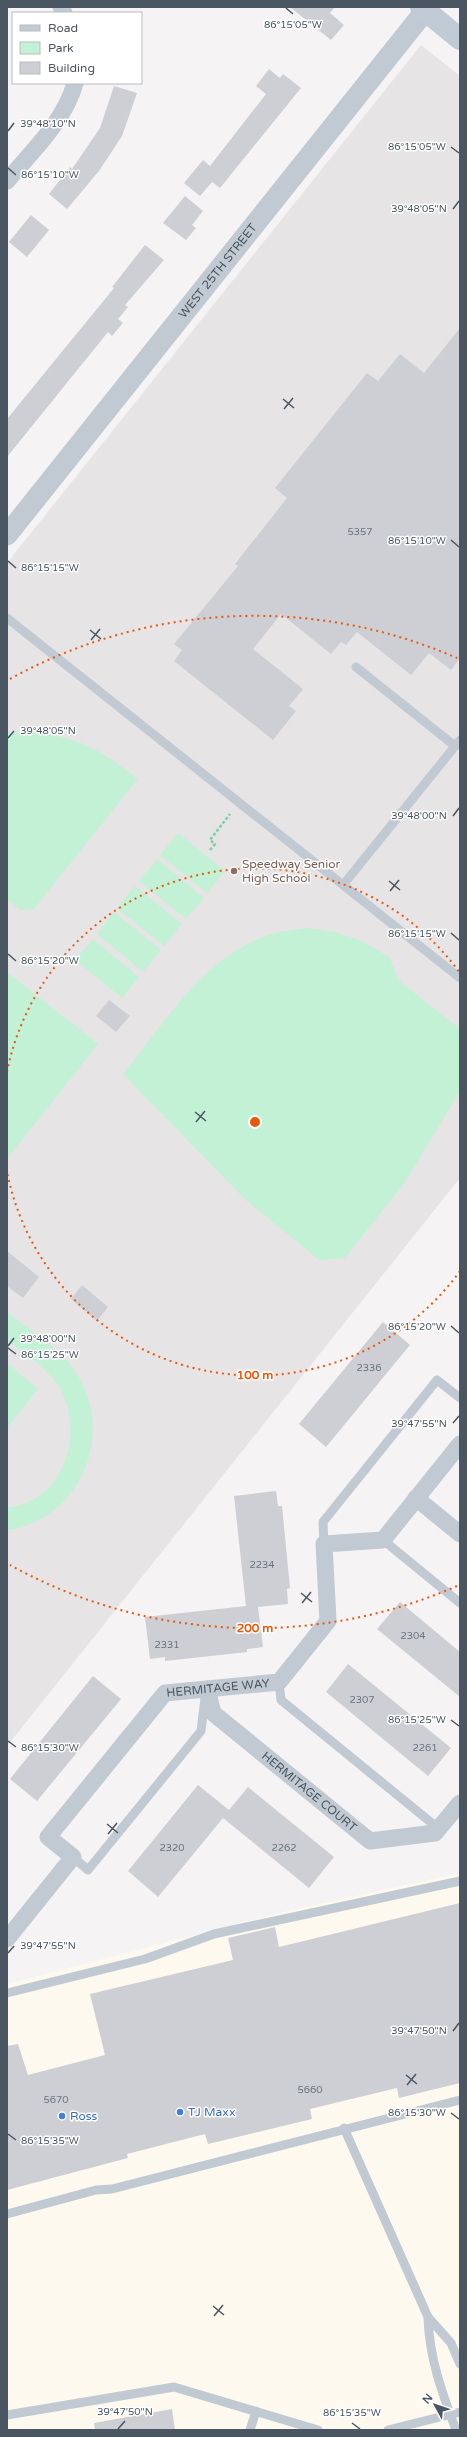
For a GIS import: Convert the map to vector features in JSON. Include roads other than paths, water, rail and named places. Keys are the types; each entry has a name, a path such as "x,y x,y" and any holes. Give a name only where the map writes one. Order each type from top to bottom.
{"main road":[{"path":"425,8 460,39"}],"street":[{"name":"WEST 25TH STREET","path":"7,534 425,8"},
{"path":"7,181 56,122 69,100 75,84"},
{"path":"324,1544 382,1540 460,1444"},
{"path":"416,1498 460,1534"},
{"name":"HERMITAGE WAY","path":"73,1858 48,1837 165,1693 279,1682 328,1621 324,1544"},
{"name":"HERMITAGE COURT","path":"207,1689 213,1713 370,1841 435,1833 438,1829"},
{"path":"438,1829 460,1803"},
{"path":"7,1939 73,1858"}],"lane":[{"path":"7,618 460,978"},
{"path":"343,885 458,743 356,667"},
{"path":"324,1544 323,1522 438,1380 460,1398"},
{"path":"382,1540 460,1603"},
{"path":"279,1682 281,1700 438,1829"},
{"path":"73,1858 88,1870 201,1731 207,1689"},
{"path":"7,1993 145,1959 214,1934 460,1881"},
{"path":"7,2214 96,2190 112,2189 344,2128 460,2100"},
{"path":"344,2128 428,2317 451,2343 460,2364"},
{"path":"428,2317 429,2343 440,2388 456,2430"},
{"path":"7,2415 174,2387 318,2430"},
{"path":"250,2430 256,2411"},
{"path":"388,2430 460,2412"}],"place":[{"name":"Speedway Senior High School","path":"234,871"},
{"name":"TJ Maxx","path":"180,2112"},
{"name":"Ross","path":"62,2116"}]}
